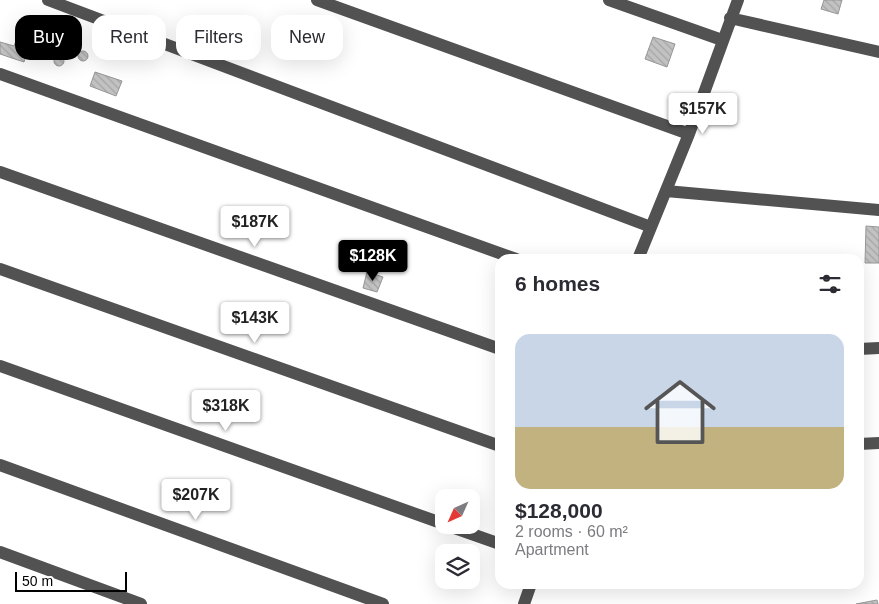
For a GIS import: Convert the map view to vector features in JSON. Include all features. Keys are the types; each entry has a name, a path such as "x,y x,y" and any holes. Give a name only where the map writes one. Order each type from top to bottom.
{"street":[{"path":"48,0 651,227"},
{"path":"317,0 689,134"},
{"path":"608,0 722,40"},
{"path":"640,254 689,134 738,0"},
{"path":"730,18 879,52"},
{"path":"0,74 502,254"},
{"path":"0,172 495,347"},
{"path":"666,191 879,210"},
{"path":"0,269 495,444"},
{"path":"864,349 879,348"},
{"path":"0,366 435,521"},
{"path":"864,444 879,443"},
{"path":"0,465 383,604"},
{"path":"471,534 495,542"},
{"path":"0,552 141,604"},
{"path":"524,604 529,589"}],"building":[{"path":"824,0 842,0 838,14 821,9"},
{"path":"653,37 675,44 667,67 645,59"},
{"path":"0,42 14,46 15,44 15,59 0,54"},
{"path":"82,52 88,56 83,61"},
{"path":"55,60 63,60 59,66 54,61"},
{"path":"95,72 122,81 116,96 90,86"},
{"path":"866,226 879,227 879,263 865,263"},
{"path":"367,272 383,277 377,292 363,288"},
{"path":"877,600 878,604 856,604"}]}
